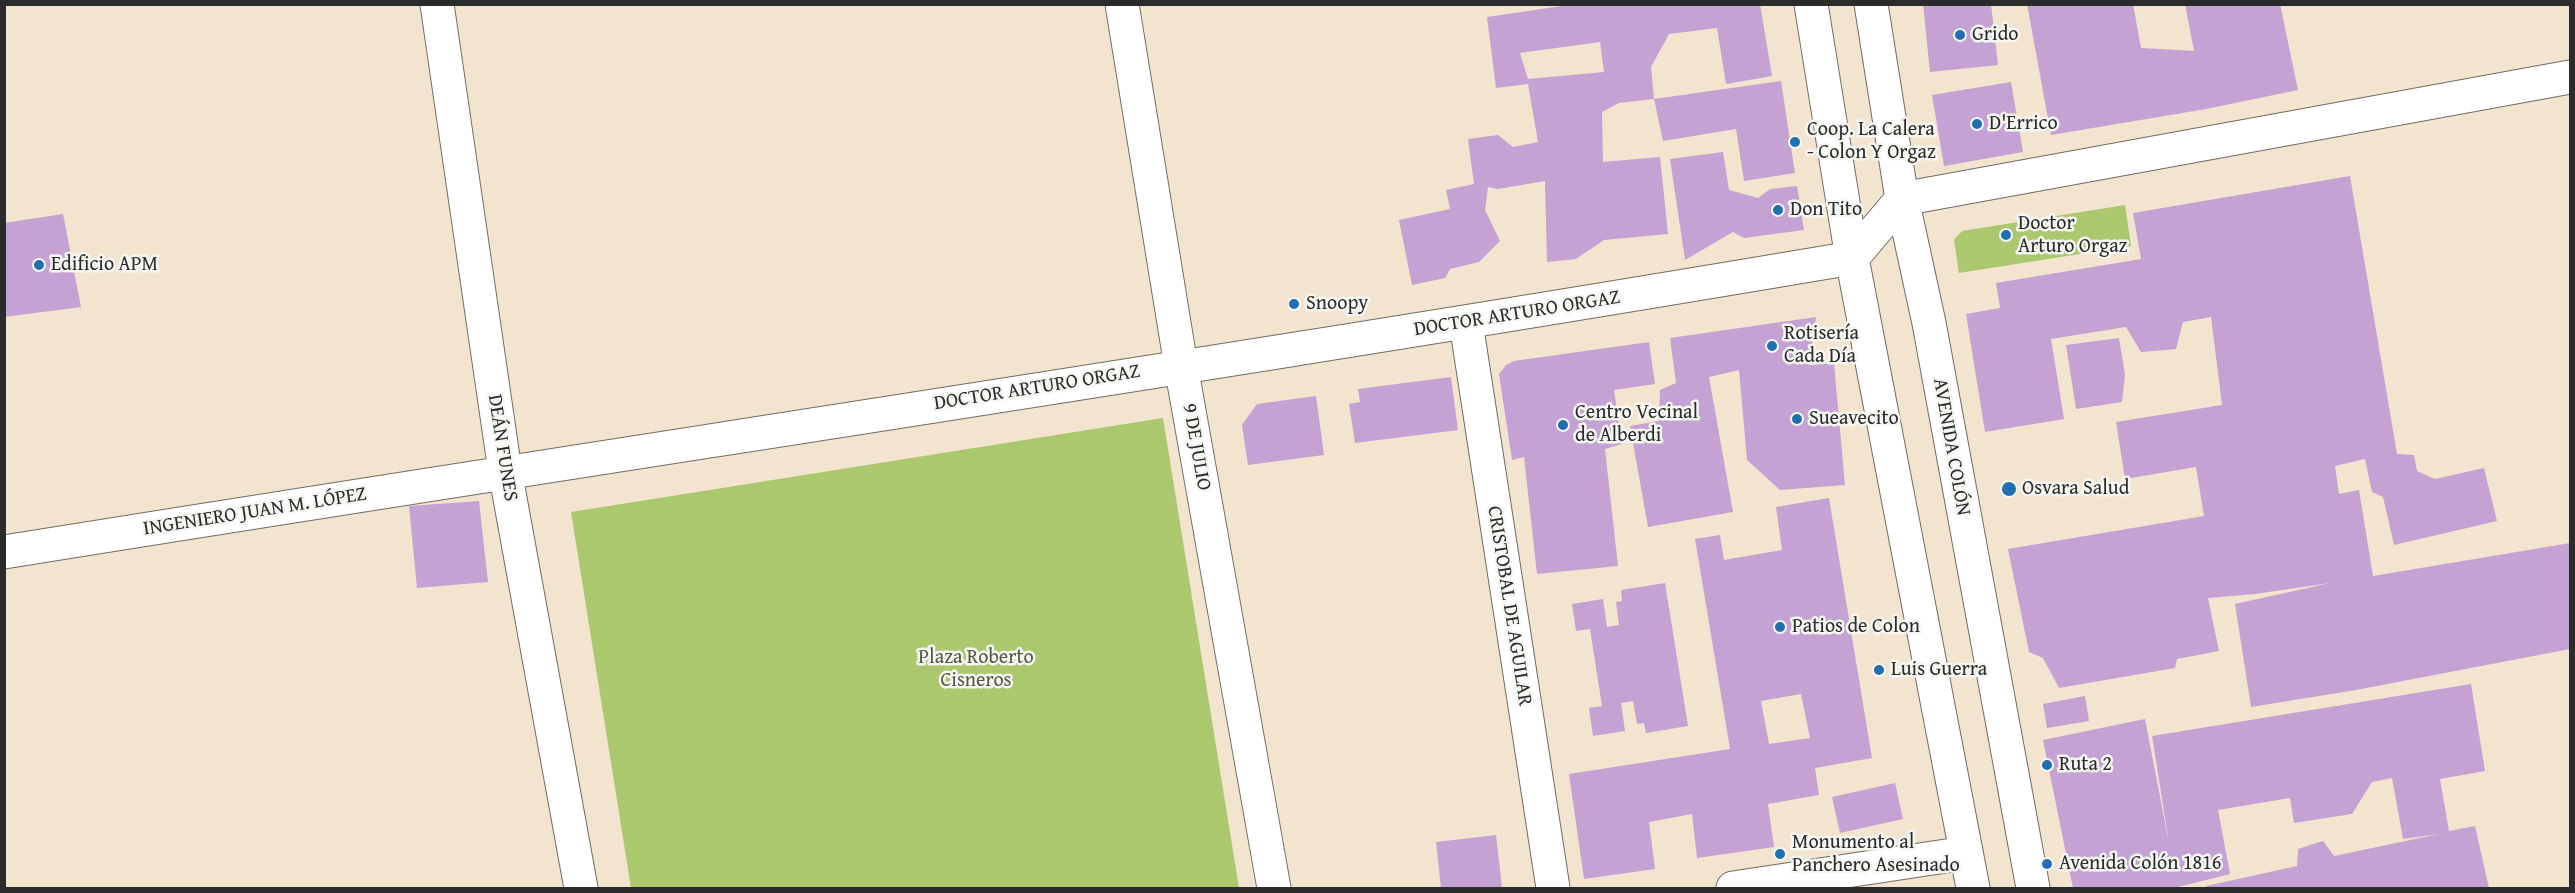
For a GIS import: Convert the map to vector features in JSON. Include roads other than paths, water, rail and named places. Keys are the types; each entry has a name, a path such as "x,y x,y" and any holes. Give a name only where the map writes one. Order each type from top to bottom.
{"street":[{"name":"DEÁN FUNES","path":"437,4 505,471 581,888"},
{"name":"9 DE JULIO","path":"1122,4 1181,366 1274,888"},
{"path":"1811,4 1852,258 1973,888"},
{"name":"AVENIDA COLÓN","path":"1871,4 1902,199 1929,323 2032,888"},
{"path":"1852,258 1902,199 2571,77"},
{"name":"DOCTOR ARTURO ORGAZ","path":"505,471 1466,323 1852,258"},
{"name":"CRISTOBAL DE AGUILAR","path":"1466,323 1552,888"},
{"name":"INGENIERO JUAN M. LÓPEZ","path":"4,552 505,471"},
{"path":"1733,888 1966,853"}],"place":[{"name":"Grido","path":"1960,35"},
{"name":"D'Errico","path":"1977,124"},
{"name":"Coop. La Calera - Colon Y Orgaz","path":"1795,142"},
{"name":"Don Tito","path":"1778,210"},
{"name":"Doctor Arturo Orgaz","path":"2006,235"},
{"name":"Edificio APM","path":"39,265"},
{"name":"Snoopy","path":"1294,304"},
{"name":"Rotisería Cada Día","path":"1772,346"},
{"name":"Sueavecito","path":"1797,419"},
{"name":"Centro Vecinal de Alberdi","path":"1563,425"},
{"name":"Osvara Salud","path":"2009,489"},
{"name":"Patios de Colon","path":"1780,627"},
{"name":"Luis Guerra","path":"1879,670"},
{"name":"Ruta 2","path":"2047,765"},
{"name":"Monumento al Panchero Asesinado","path":"1780,854"},
{"name":"Avenida Colón 1816","path":"2047,864"}],"park label":[{"name":"Plaza Roberto Cisneros","path":"976,670"}]}
